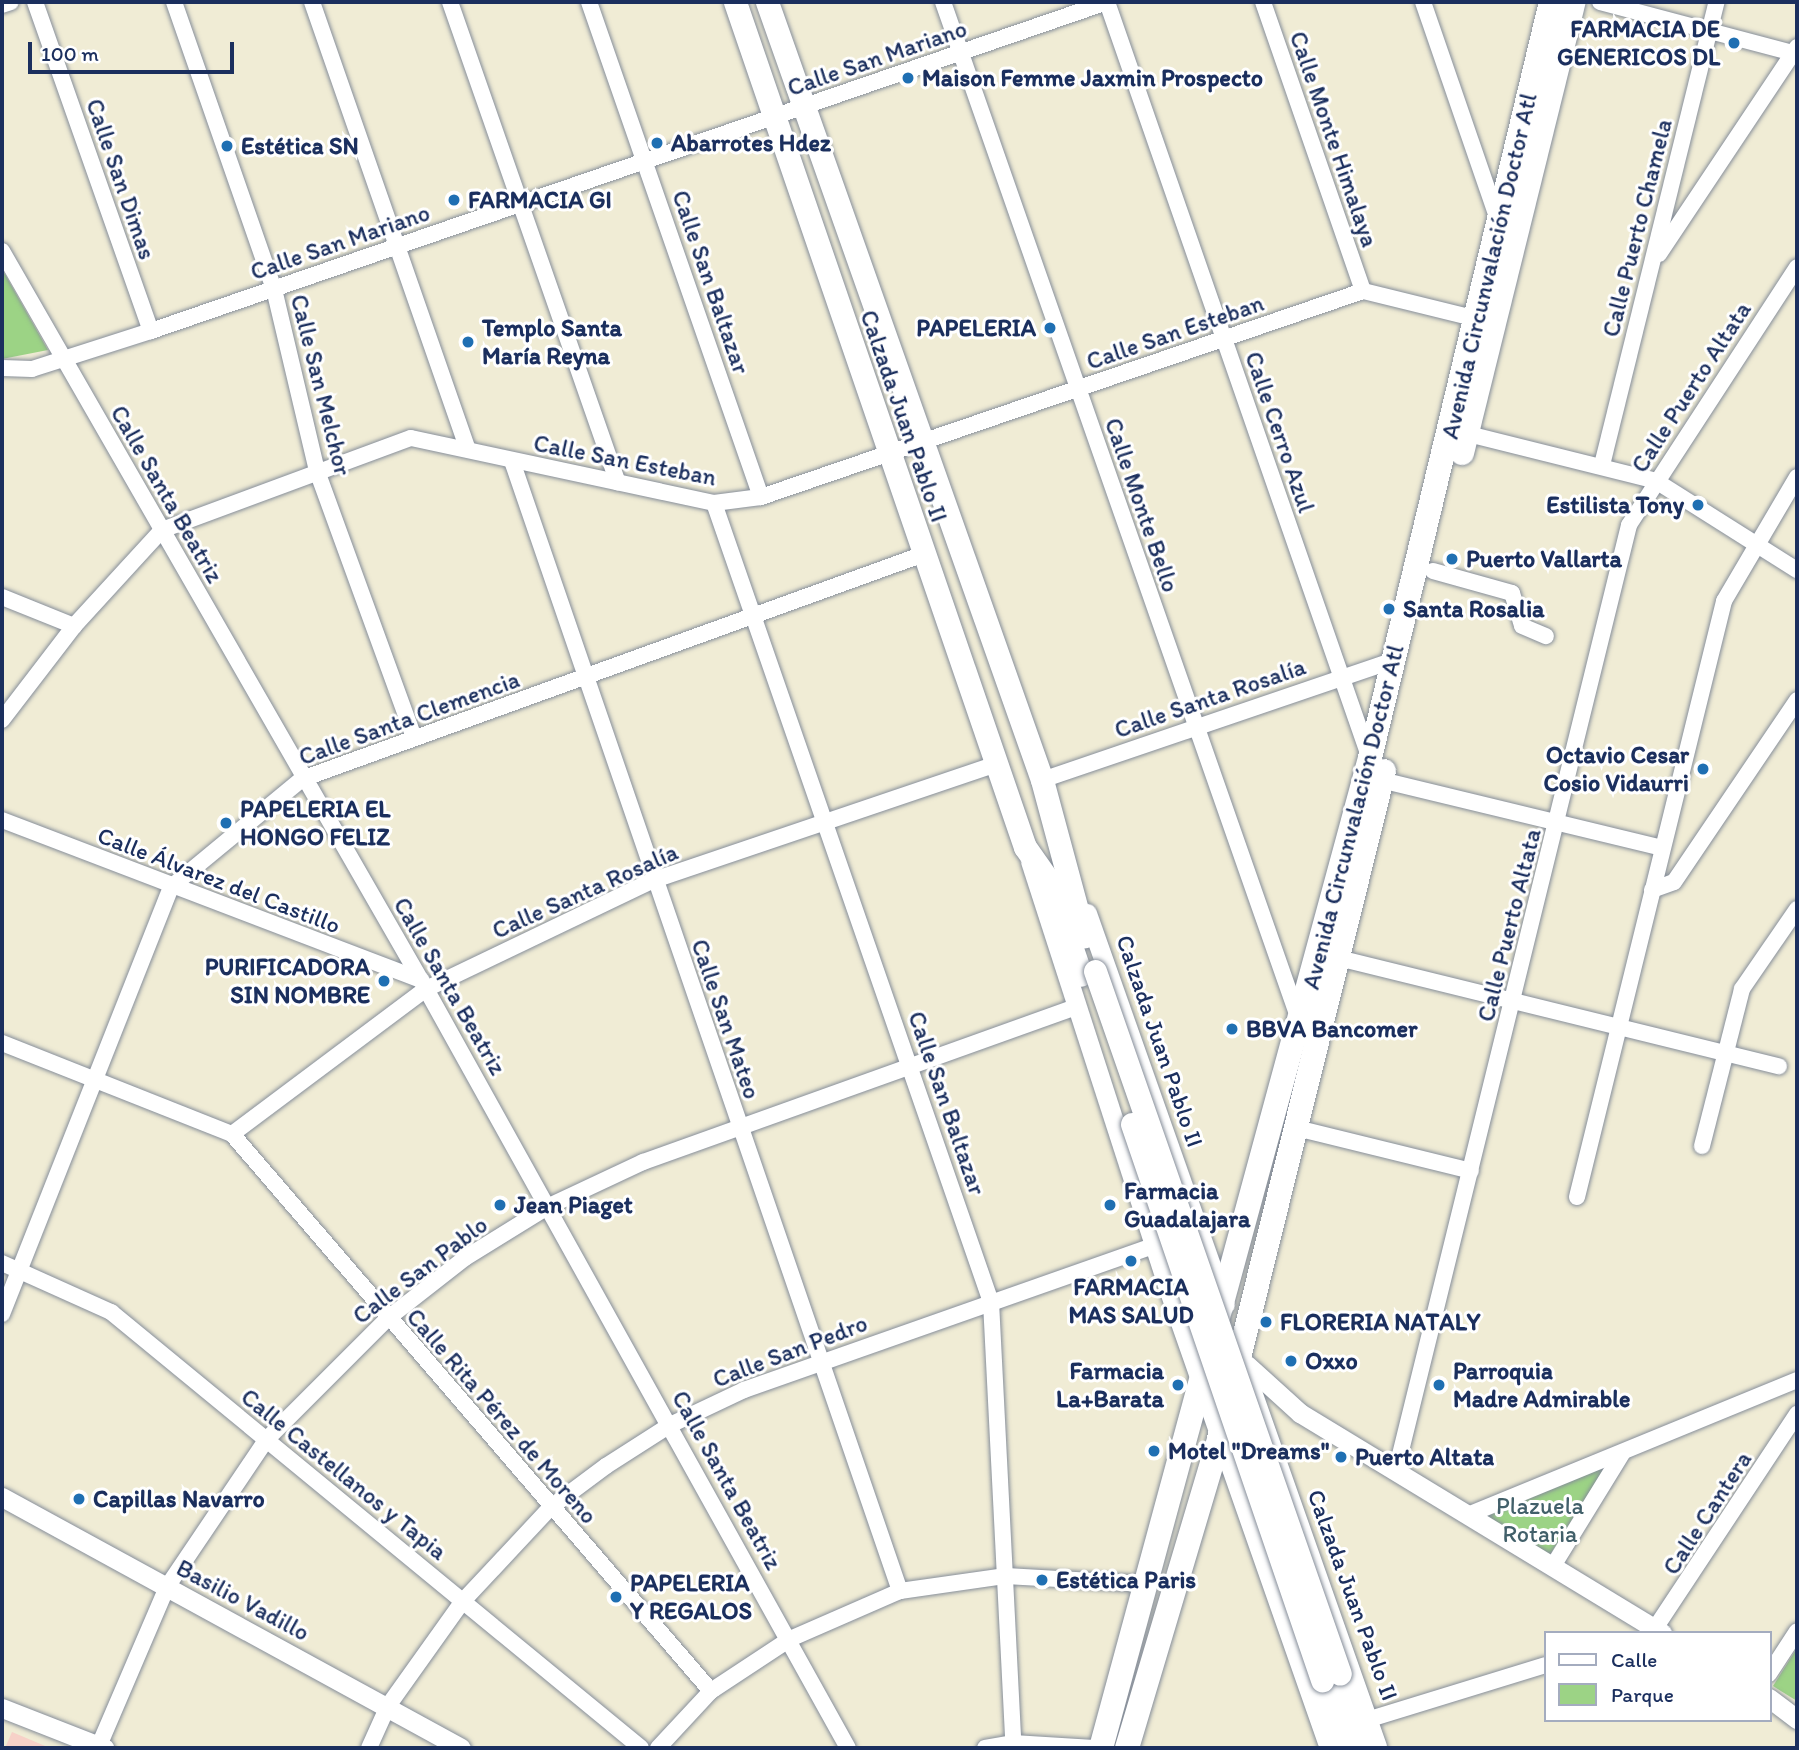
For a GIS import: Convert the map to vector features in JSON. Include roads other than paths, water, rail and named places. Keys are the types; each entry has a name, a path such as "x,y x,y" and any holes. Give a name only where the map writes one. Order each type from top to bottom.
{"main road":[{"name":"Calzada Juan Pablo II","path":"735,2 1025,847 1049,881 1088,973 1331,1677 1345,1748"},
{"name":"Calzada Juan Pablo II","path":"767,2 1042,780 1056,826 1088,973"},
{"name":"Avenida Circunvalación Doctor Atl","path":"1127,1748 1219,1438 1433,571 1477,319 1551,2"},
{"name":"Avenida Circunvalación Doctor Atl","path":"1101,1748 1199,1381 1224,1300 1300,1022 1394,660 1459,432 1574,2"},
{"name":"Calzada Juan Pablo II","path":"1331,1677 1368,1748"}],"street":[{"path":"2,5 11,2"},
{"name":"Calle San Dimas","path":"35,2 151,331"},
{"name":"Calle San Melchor","path":"174,2 274,289 317,471 414,738"},
{"path":"312,2 467,447"},
{"path":"450,2 618,483"},
{"name":"Calle San Baltazar","path":"589,2 761,497"},
{"name":"Calle Monte Bello","path":"943,2 1300,1022"},
{"name":"Calle San Mariano","path":"2,368 64,359 151,331 1107,2"},
{"name":"Calle Cerro Azul","path":"1107,2 1370,758"},
{"name":"Calle Monte Himalaya","path":"1263,2 1363,291"},
{"path":"1423,2 1499,223"},
{"path":"1600,2 1796,51 1651,265"},
{"name":"Calle Puerto Chamela","path":"1602,465 1717,2"},
{"name":"Calle Santa Beatriz","path":"2,251 302,779 424,985 549,1206 848,1748"},
{"name":"Calle Puerto Altata","path":"1396,1471 1558,824 1629,525 1797,267"},
{"path":"1363,291 1477,319"},
{"name":"Calle San Esteban","path":"2,720 74,626 162,530 411,438 467,447 512,461 714,503 761,497 1363,291"},
{"path":"1459,432 1602,465 1656,481 1797,570"},
{"name":"Calle San Mateo","path":"512,461 900,1591"},
{"path":"1577,1197 1724,601 1754,541 1797,477"},
{"name":"Calle San Baltazar","path":"714,503 991,1302 1013,1743"},
{"name":"Calle Santa Clemencia","path":"2,1314 171,887 302,779 754,619 924,554"},
{"path":"1433,571 1512,593 1521,626 1546,636"},
{"path":"2,597 74,626"},
{"name":"Calle Santa Rosalía","path":"1042,780 1394,660"},
{"path":"1652,890 1674,881 1797,700"},
{"name":"Calle Santa Rosalía","path":"232,1134 424,985 654,880 996,764"},
{"path":"1381,780 1662,848"},
{"name":"Calle Álvarez del Castillo","path":"2,820 424,985"},
{"name":"Calzada Juan Pablo II","path":"1056,826 1224,1300 1239,1357 1370,1719 1378,1748"},
{"name":"Calzada Juan Pablo II","path":"1025,847 1199,1381 1329,1748"},
{"path":"1703,1146 1742,989 1797,909"},
{"path":"1338,958 1515,998 1779,1066"},
{"name":"Calle San Pablo","path":"100,1748 167,1587 266,1440 387,1319 465,1258 549,1206 739,1125 1077,1007"},
{"name":"Calle Rita Pérez de Moreno","path":"2,1043 232,1134 387,1319 710,1690"},
{"path":"1296,1128 1471,1171"},
{"name":"Calle San Pedro","path":"369,1748 388,1706 463,1601 551,1507 670,1425 821,1360 1154,1246"},
{"name":"Calle Castellanos y Tapia","path":"2,1263 111,1312 641,1748"},
{"path":"1169,1291 1197,1291 1211,1267"},
{"path":"1239,1357 1286,1403 1656,1631"},
{"path":"1468,1515 1797,1380"},
{"name":"Calle Cantera","path":"1659,1631 1797,1414"},
{"path":"1553,1566 1622,1454"},
{"path":"1235,1482 1254,1463 1280,1468"},
{"name":"Basilio Vadillo","path":"2,1497 461,1748"},
{"path":"658,1748 710,1690 790,1639 900,1591 1006,1577 1145,1584"},
{"path":"1771,1671 1797,1631"},
{"path":"1370,1719 1544,1665"},
{"path":"1771,1700 1797,1719"},
{"path":"2,1708 100,1748"},
{"path":"985,1748 1013,1743 1094,1748"}],"place":[{"name":"FARMACIA DE GENERICOS DL","path":"1734,43"},
{"name":"Maison Femme Jaxmin Prospecto","path":"908,78"},
{"name":"Abarrotes Hdez","path":"657,143"},
{"name":"Estética SN","path":"227,146"},
{"name":"FARMACIA GI","path":"454,200"},
{"name":"PAPELERIA","path":"1050,328"},
{"name":"Templo Santa María Reyna","path":"468,342"},
{"name":"Estilista Tony","path":"1698,505"},
{"name":"Puerto Vallarta","path":"1452,559"},
{"name":"Santa Rosalia","path":"1389,609"},
{"name":"Octavio Cesar Cosio Vidaurri","path":"1703,769"},
{"name":"PAPELERIA EL HONGO FELIZ","path":"226,823"},
{"name":"PURIFICADORA SIN NOMBRE","path":"384,981"},
{"name":"BBVA Bancomer","path":"1232,1029"},
{"name":"Jean Piaget","path":"500,1205"},
{"name":"Farmacia Guadalajara","path":"1110,1205"},
{"name":"FARMACIA MAS SALUD","path":"1131,1261"},
{"name":"FLORERIA NATALY","path":"1266,1322"},
{"name":"Oxxo","path":"1291,1361"},
{"name":"Farmacia La+Barata","path":"1178,1385"},
{"name":"Parroquia Madre Admirable","path":"1439,1385"},
{"name":"Motel \"Dreams\"","path":"1154,1451"},
{"name":"Puerto Altata","path":"1341,1457"},
{"name":"Capillas Navarro","path":"79,1499"},
{"name":"Estética Paris","path":"1042,1580"},
{"name":"PAPELERIA Y REGALOS","path":"616,1597"}],"park label":[{"name":"Plazuela Rotaria","path":"1540,1520"}]}
